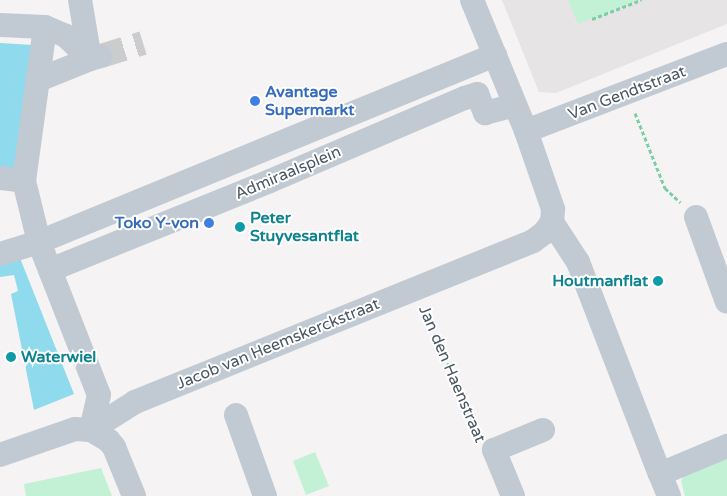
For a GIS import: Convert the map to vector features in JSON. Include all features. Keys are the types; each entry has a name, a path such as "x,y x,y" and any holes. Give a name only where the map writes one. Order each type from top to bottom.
{"street":[{"path":"80,0 96,57"},
{"path":"472,0 526,131 553,209 552,222 578,262 669,496"},
{"path":"0,25 45,27 66,36 96,57"},
{"path":"45,27 24,181 39,242 99,395 91,430 114,447 134,496"},
{"name":"Van Gendtstraat","path":"526,131 627,94 727,54"},
{"name":"Admiraalsplein","path":"0,254 39,242 495,55"},
{"path":"38,80 96,57"},
{"name":"Admiraalsplein","path":"50,270 270,181 465,98 477,94 484,113 515,105"},
{"path":"0,178 24,181"},
{"path":"696,217 727,302"},
{"name":"Jacob van Heemskerckstraat","path":"0,455 75,429 91,430 135,402 533,240 544,233 552,222"},
{"path":"236,416 266,496"},
{"name":"Jan den Haenstraat","path":"513,496 494,450 543,430"},
{"path":"660,474 727,446"}],"path":[{"path":"592,19 641,0"},
{"path":"627,94 665,188 696,217"},
{"name":"Jan den Haenstraat","path":"416,288 486,452 494,450"}],"shaded area":[{"path":"502,0 727,0 727,24 556,93 539,92"}],"green space":[{"path":"568,0 637,0 578,24"},
{"path":"315,452 329,486 306,495 293,461"},
{"path":"715,458 727,459 727,496 685,496 681,481 684,475"},
{"path":"101,468 112,496 26,496 24,484"}],"water":[{"path":"0,43 33,45 16,172 0,169"},
{"path":"20,258 74,394 34,410 11,294 18,291 14,275 0,277 0,262"}],"tunnel":[{"path":"101,56 143,43"}],"place":[{"name":"Avantage Supermarkt","path":"255,101"},
{"name":"Toko Y-von","path":"209,223"},
{"name":"Peter Stuyvesantflat","path":"240,227"},
{"name":"Houtmanflat","path":"658,281"},
{"name":"Waterwiel","path":"11,357"}]}
